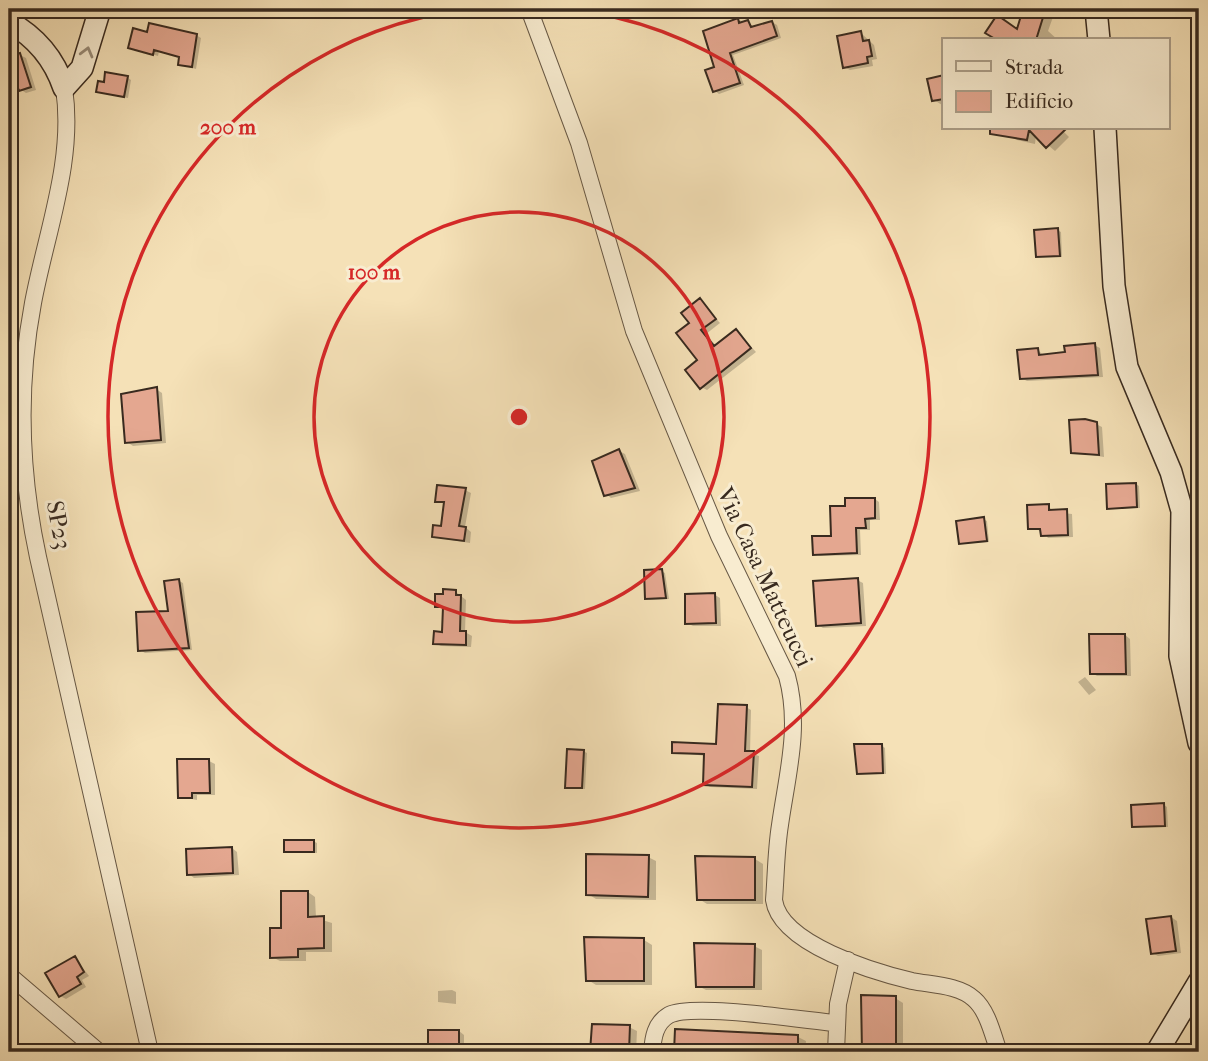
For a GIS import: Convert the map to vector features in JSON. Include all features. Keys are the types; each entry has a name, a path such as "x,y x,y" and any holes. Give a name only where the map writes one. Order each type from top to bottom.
{"street":[{"path":"64,88 82,68 100,9"},
{"name":"Via Casa Matteucci","path":"529,9 586,161 634,331 719,536 788,676 793,706 793,734 779,827 774,900 776,911 782,922 797,934 848,960 894,976 955,989 971,996 984,1013 999,1052"},
{"path":"1096,9 1099,38"},
{"name":"SP23","path":"9,22 29,34 46,51 64,88 67,120 64,156 27,342 22,420 24,474 38,557 150,1052"},
{"path":"1105,130 1112,267 1127,367 1174,481 1182,511 1181,663 1199,743"},
{"path":"836,1052 835,1023 848,960"},
{"path":"9,975 99,1052"},
{"path":"1157,1052 1199,982"},
{"path":"652,1052 657,1027 667,1016 677,1013 835,1023"}],"building":[{"path":"1023,9 1045,11 1037,38 994,38 985,33 997,15 1017,29"},
{"path":"738,18 739,23 748,20 751,27 772,21 777,36 730,53 740,83 713,92 705,70 714,67 703,31"},
{"path":"149,23 197,34 192,67 178,65 179,57 154,50 153,55 128,48 133,28 147,32"},
{"path":"861,31 863,41 869,40 872,56 867,57 868,63 843,68 837,36"},
{"path":"20,53 31,87 19,91 15,79 9,81 9,56"},
{"path":"105,72 128,76 124,97 96,92 98,81 104,82"},
{"path":"942,75 942,99 932,101 927,79"},
{"path":"990,130 1029,130 1027,140 990,134"},
{"path":"1029,130 1065,130 1046,148"},
{"path":"1058,228 1060,256 1036,257 1034,230"},
{"path":"700,298 716,319 701,330 714,346 736,329 751,348 700,389 685,370 697,360 676,333 689,323 681,313"},
{"path":"1095,343 1098,375 1020,379 1017,350 1038,348 1039,355 1065,352 1064,346"},
{"path":"157,387 161,440 125,443 121,394"},
{"path":"1085,419 1097,422 1099,455 1071,453 1069,420"},
{"path":"619,449 635,488 604,496 592,461"},
{"path":"1136,483 1137,507 1107,509 1106,484"},
{"path":"437,485 466,488 459,526 466,527 464,541 432,537 433,525 441,526 444,502 435,502"},
{"path":"845,498 875,498 875,518 865,519 866,528 856,528 857,553 813,555 812,536 831,536 830,506 845,506"},
{"path":"1049,504 1049,510 1067,509 1068,535 1041,536 1040,529 1028,529 1027,505"},
{"path":"984,517 987,541 959,544 956,521"},
{"path":"662,569 666,598 645,599 644,570"},
{"path":"858,578 861,623 816,626 813,581"},
{"path":"179,579 189,648 138,651 136,612 168,611 164,581"},
{"path":"443,589 456,590 456,595 461,595 460,631 466,631 466,645 433,644 434,631 442,632 443,607 435,607 435,594 443,594"},
{"path":"715,593 716,623 685,624 685,594"},
{"path":"1089,634 1125,634 1126,674 1090,674"},
{"path":"718,704 747,705 745,751 754,751 752,787 703,785 704,754 672,753 672,742 716,744"},
{"path":"854,744 882,744 883,773 857,774"},
{"path":"567,749 584,750 582,788 565,788"},
{"path":"177,759 209,759 210,793 192,793 192,798 178,798"},
{"path":"1164,803 1165,826 1132,827 1131,805"},
{"path":"284,840 314,840 314,852 284,852"},
{"path":"232,847 233,873 187,875 186,849"},
{"path":"586,854 649,855 648,897 586,895"},
{"path":"695,856 755,857 755,900 697,900"},
{"path":"281,891 308,891 308,917 324,916 324,948 298,949 298,957 270,958 270,928 281,928"},
{"path":"1171,916 1176,951 1151,954 1146,919"},
{"path":"584,937 644,938 644,981 586,981"},
{"path":"694,943 755,944 754,987 696,987"},
{"path":"75,956 84,972 77,977 81,984 59,997 45,973"},
{"path":"861,995 896,996 896,1052 862,1052"},
{"path":"592,1024 630,1025 629,1052 590,1052"},
{"path":"675,1029 798,1035 798,1052 674,1052"},
{"path":"428,1030 459,1030 459,1052 428,1052"}]}
